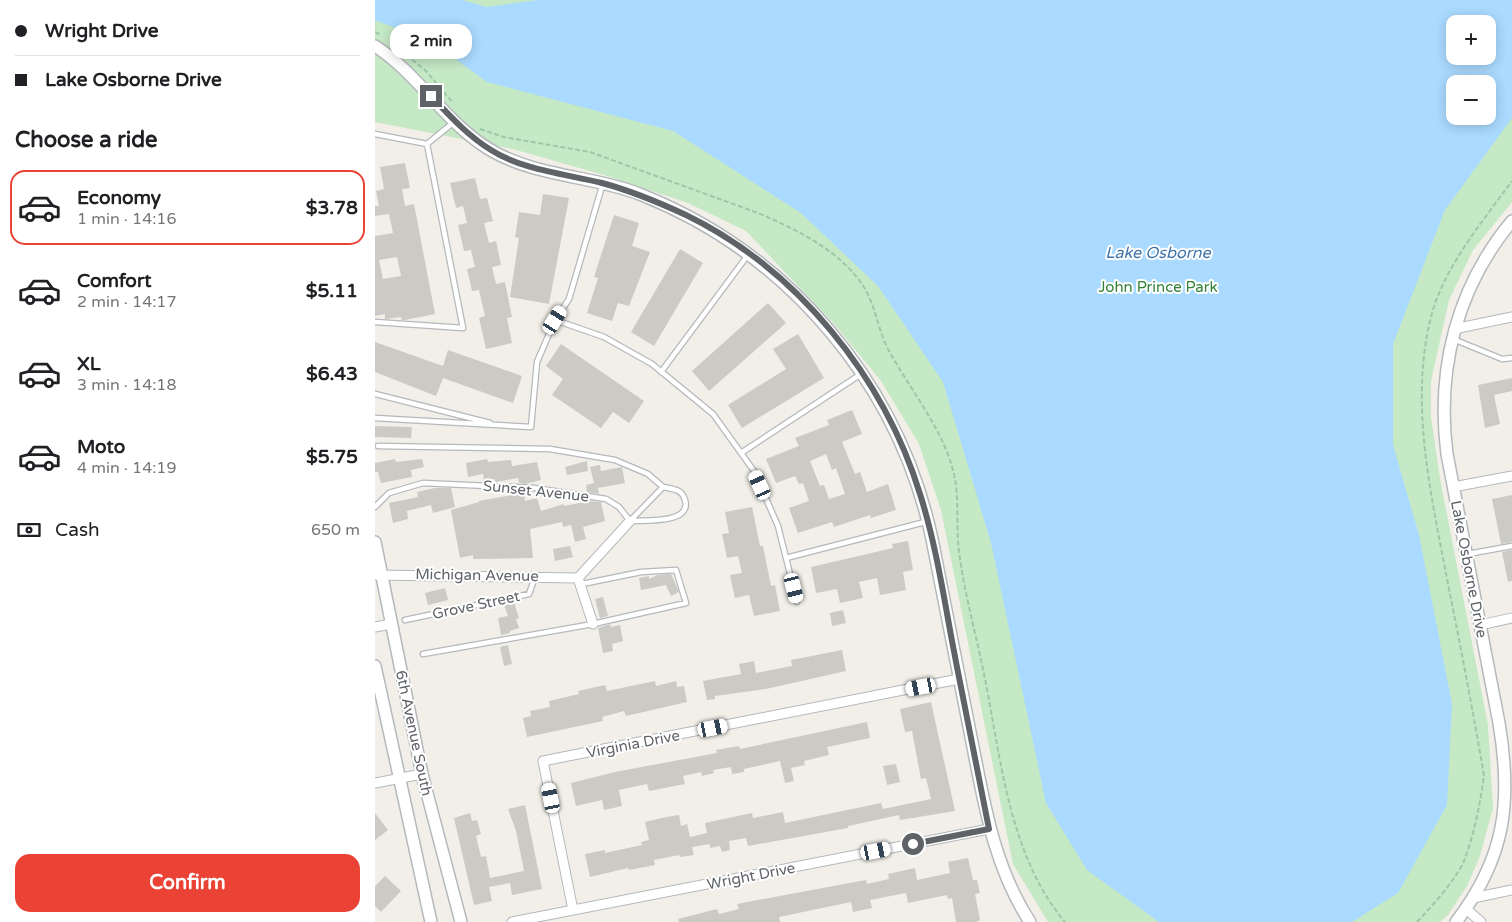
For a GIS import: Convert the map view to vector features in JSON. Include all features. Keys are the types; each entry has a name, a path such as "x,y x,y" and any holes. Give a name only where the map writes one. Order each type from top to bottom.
{"street":[{"path":"375,46 396,60 466,133 492,151 512,161 640,194 690,217 749,254 798,296 829,329 862,373 888,417 906,454 928,521 989,829 1007,882 1030,922"},
{"name":"Lake Osborne Drive","path":"1456,922 1484,880 1499,841 1509,760 1453,487 1444,433 1443,402 1453,334 1473,280 1488,253 1512,221"},
{"path":"1453,334 1512,317"},
{"path":"1453,487 1512,476"},
{"path":"593,624 580,581 631,521"},
{"name":"6th Avenue South","path":"375,542 378,575 391,624 422,774 461,922"},
{"name":"Michigan Avenue","path":"378,575 536,576 580,581"},
{"path":"1480,625 1512,618"},
{"path":"375,627 391,624"},
{"name":"6th Avenue South","path":"375,666 431,922"},
{"name":"Virginia Drive","path":"573,910 543,761 959,679"},
{"path":"375,783 422,774"},
{"name":"Wright Drive","path":"512,922 989,829"},
{"path":"1473,898 1512,890"},
{"path":"1466,909 1481,922"}],"lane":[{"path":"427,144 455,121"},
{"path":"375,134 427,144"},
{"path":"375,322 463,328 427,144"},
{"path":"375,418 531,427 537,362 555,320 569,299 603,184"},
{"path":"661,372 749,254"},
{"path":"555,320 604,337 652,364 713,414 754,471 779,526 797,602"},
{"path":"1453,334 1502,359 1512,358"},
{"path":"741,453 862,373"},
{"path":"375,394 501,425"},
{"path":"379,446 550,449 615,460 648,474 663,487 677,490 683,494 686,505 685,511 671,518 631,521"},
{"name":"Sunset Avenue","path":"375,508 389,493 423,483 525,487 606,499 619,507 631,521"},
{"path":"631,521 663,487"},
{"path":"786,558 928,521"},
{"path":"1467,554 1512,546"},
{"path":"423,654 593,624 686,603 676,570 641,572 580,581"},
{"name":"Grove Street","path":"405,620 529,594 536,576"}],"path":[{"path":"1417,922 1428,911 1463,863 1480,802 1484,776 1430,492 1421,416 1424,359 1430,320 1439,294 1467,243 1512,182"}],"green space":[{"name":"Lake Osborne","path":"375,0 1512,0 1512,202 1473,250 1449,300 1431,381 1431,417 1440,479 1488,725 1493,808 1480,856 1467,886 1448,915 1440,922 1048,922 1013,864 941,510 919,444 881,381 836,326 746,231 688,203 604,175 513,149 375,122"}],"water":[{"name":"Lake Osborne","path":"375,0 462,0 487,7 538,0 1512,0 1512,118 1445,210 1393,344 1393,445 1419,535 1452,704 1447,805 1398,893 1352,922 1159,922 1087,870 1046,803 991,543 943,382 878,286 801,213 673,131 487,82 432,42 375,20"}],"building":[{"path":"405,163 410,188 402,189 405,206 414,204 435,314 405,320 402,320 401,317 385,319 385,314 375,316 375,236 393,233 389,214 375,216 375,206 379,206 376,191 384,189 380,167","holes":["397,257 401,276 383,279 379,260"]},
{"path":"475,178 480,199 487,198 493,221 484,223 489,243 496,241 501,265 492,267 496,284 505,282 512,317 507,318 512,343 486,349 479,318 485,316 479,290 472,291 467,269 475,267 471,250 464,251 458,225 467,223 463,206 456,208 450,183"},
{"path":"543,194 569,198 549,304 510,297 519,238 515,237 519,212 540,215"},
{"path":"614,215 639,223 632,246 650,252 629,306 618,303 612,321 587,313 598,278 594,277"},
{"path":"680,249 703,263 654,346 631,332"},
{"path":"768,303 786,323 709,391 692,371"},
{"path":"798,334 824,378 742,428 728,405 786,369 773,349"},
{"path":"375,342 443,366 448,350 522,376 513,403 443,378 436,396 375,372"},
{"path":"561,344 644,401 629,423 613,412 601,428 552,395 563,379 546,366"},
{"path":"1512,378 1512,391 1494,395 1500,424 1485,428 1478,385"},
{"path":"852,410 862,434 842,442 855,474 860,472 867,492 888,484 896,510 871,518 870,515 834,527 832,522 798,533 789,508 809,501 803,483 799,484 795,476 776,483 766,459 799,446 795,438 829,425 827,420","holes":["826,454 832,470 836,468 845,494 829,499 824,485 820,486 810,461"]},
{"path":"375,426 412,427 411,438 375,437"},
{"path":"395,459 396,462 422,459 424,467 411,470 412,477 381,483 378,472 375,472 375,463"},
{"path":"487,459 488,462 511,460 512,466 537,462 541,480 525,484 519,483 518,478 496,482 494,479 484,480 483,474 468,477 466,463"},
{"path":"587,461 588,471 567,475 565,467"},
{"path":"600,465 601,471 622,467 625,483 598,488 599,494 587,492 586,485 594,483 590,467"},
{"path":"435,488 451,488 455,507 433,513 431,505 407,511 408,519 393,523 389,503 418,497 417,492"},
{"path":"524,493 525,501 537,498 541,511 564,504 564,506 589,501 601,502 605,521 583,527 586,539 575,542 571,525 563,527 562,522 530,529 533,558 473,559 473,555 460,558 451,510 479,501"},
{"path":"1512,495 1512,542 1501,544 1492,499"},
{"path":"752,507 760,546 763,546 771,586 775,585 780,611 754,616 749,595 735,598 730,575 742,573 738,556 727,558 722,534 729,533 725,512"},
{"path":"908,541 913,570 903,572 906,590 880,595 877,578 859,582 863,598 840,603 837,589 816,593 811,567 893,548 892,544"},
{"path":"570,546 573,557 555,561 553,549"},
{"path":"1512,550 1512,581 1508,582 1502,552"},
{"path":"671,574 679,592 671,596 666,585 641,590 639,578 649,576 649,579 658,575"},
{"path":"445,588 448,600 428,605 425,593"},
{"path":"603,597 608,616 600,618 595,599"},
{"path":"514,602 519,618 516,619 519,628 501,635 498,618 508,616 504,605"},
{"path":"843,610 846,623 832,626 830,613"},
{"path":"610,624 611,627 620,625 623,641 612,644 613,651 603,653 598,628"},
{"path":"508,645 512,664 504,666 500,647"},
{"path":"842,650 846,671 766,689 715,696 715,699 707,700 703,681 741,674 739,664 754,661 756,673 792,666 791,660"},
{"path":"655,681 656,686 676,681 677,687 684,686 687,702 626,716 624,711 602,717 603,721 527,737 523,718 531,716 530,711 550,707 549,701 579,694 578,691 605,685 607,691"},
{"path":"931,702 955,811 900,820 899,815 848,826 848,828 748,846 746,838 729,841 730,850 722,852 720,846 710,848 710,844 692,847 694,855 680,857 679,855 654,860 655,865 629,870 628,868 590,877 585,854 605,850 605,853 642,845 641,842 649,840 645,822 666,817 679,815 681,826 687,824 690,837 707,833 705,823 752,813 753,818 783,812 785,823 881,803 883,809 931,799 926,778 921,779 912,731 905,732 900,709"},
{"path":"867,722 870,738 827,747 829,755 804,761 805,765 791,768 794,781 785,783 780,761 744,769 744,772 732,774 731,767 713,770 714,773 702,776 701,772 683,776 685,784 649,791 647,784 619,790 622,806 604,810 602,800 576,806 571,783 615,772 717,753 716,750 739,746 740,749"},
{"path":"896,764 900,782 887,785 883,766"},
{"path":"525,805 542,889 512,895 510,883 489,887 492,901 474,905 454,818 470,813 472,821 477,820 481,834 476,836 481,857 486,856 490,878 524,871 516,831 508,809"},
{"path":"375,813 388,830 375,840"},
{"path":"968,858 973,880 977,880 980,893 975,894 980,920 976,922 956,922 952,898 948,899 947,895 908,903 906,893 870,900 872,908 853,912 851,902 779,917 780,922 679,922 678,919 717,909 719,914 739,909 737,904 747,902 866,880 867,884 889,879 888,874 915,868 917,880 950,873 948,862"},
{"path":"385,876 401,891 381,912 375,906 375,886"}],"route":[{"path":"431,96 466,133 492,151 512,161 640,194 715,231 749,254 798,296 852,357 872,388 906,454 928,521 989,829 913,844"}],"park label":[{"name":"John Prince Park","path":"1158,287"}]}
